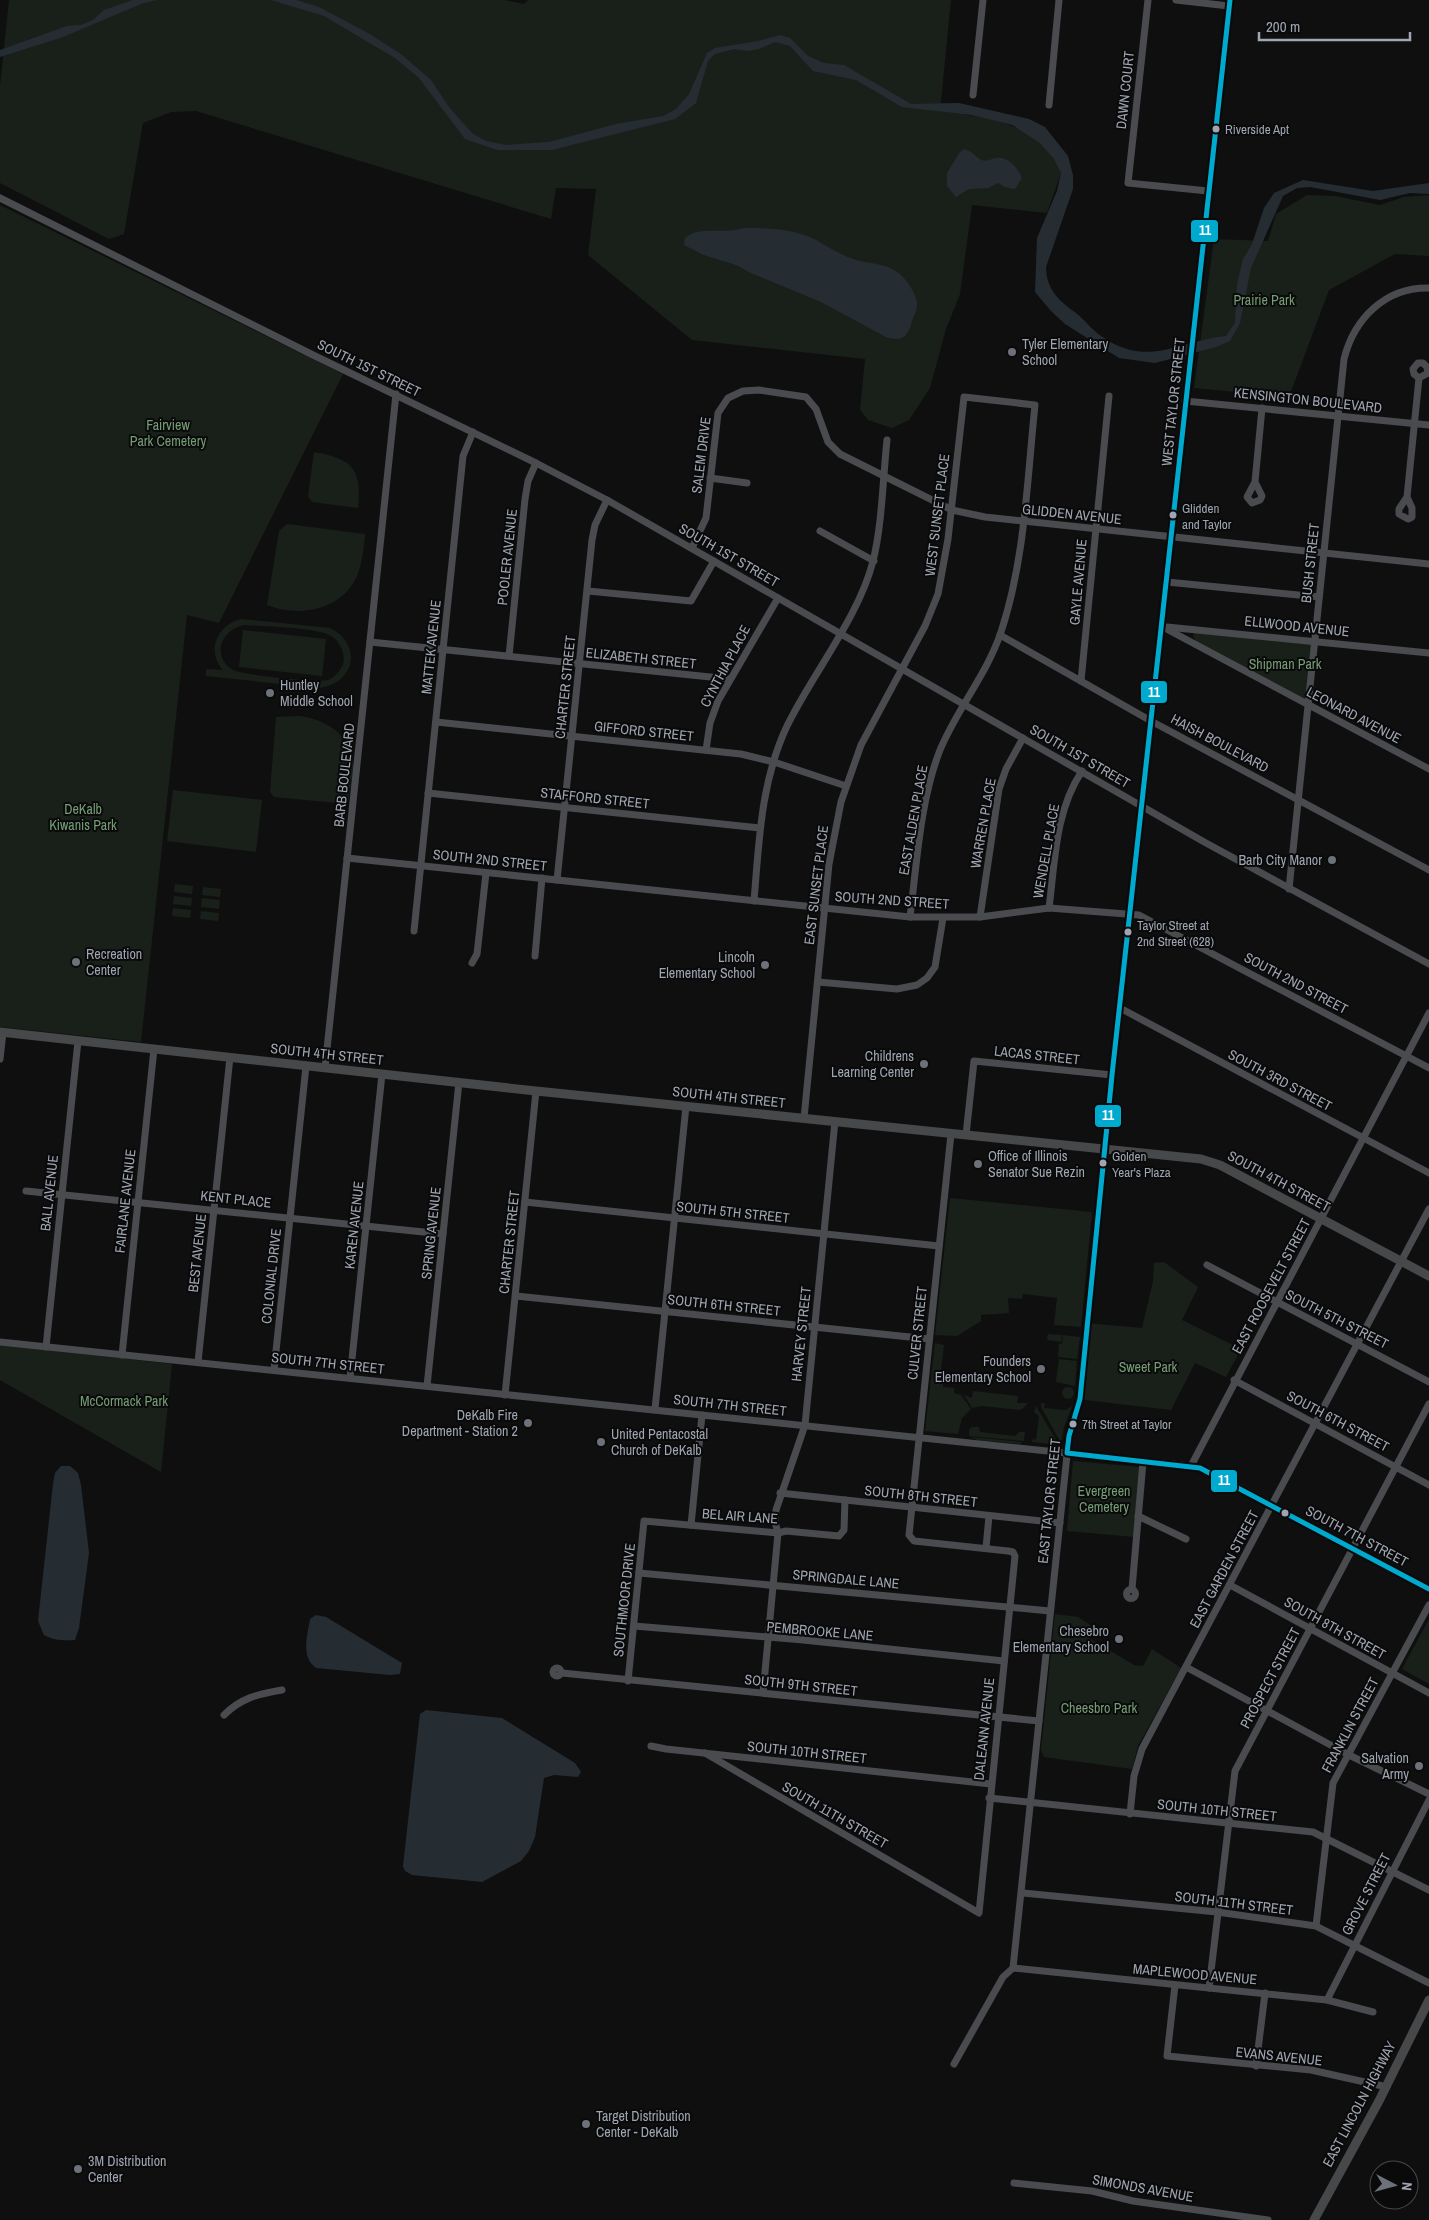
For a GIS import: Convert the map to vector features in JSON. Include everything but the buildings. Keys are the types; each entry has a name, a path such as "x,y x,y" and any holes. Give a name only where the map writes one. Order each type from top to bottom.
{"main road":[{"name":"SOUTH 4TH STREET","path":"1,1032 536,1091 1214,1162 1429,1276"},
{"name":"EAST LINCOLN HIGHWAY","path":"1314,2220 1387,2087 1429,2000"}],"street":[{"path":"973,95 983,0"},
{"path":"1049,106 1059,0"},
{"name":"DAWN COURT","path":"1148,0 1128,183 1208,191"},
{"path":"1176,0 1230,3"},
{"name":"WEST TAYLOR STREET","path":"1142,806 1192,335 1230,3"},
{"name":"SOUTH 1ST STREET","path":"0,198 536,462 607,500 1289,889 1429,964"},
{"name":"BUSH STREET","path":"1289,889 1344,359 1351,338 1360,322 1374,307 1391,296 1409,290 1429,288"},
{"path":"1407,497 1419,378"},
{"name":"GLIDDEN AVENUE","path":"759,390 798,395 812,401 830,445 840,454 883,478 952,510 1023,521 1429,564"},
{"name":"SALEM DRIVE","path":"692,548 705,522 716,422 720,408 734,394 743,391 759,390"},
{"name":"BARB BOULEVARD","path":"325,1068 396,394"},
{"name":"GAYLE AVENUE","path":"1081,680 1109,396"},
{"name":"WEST SUNSET PLACE","path":"902,668 925,626 938,594 945,564 964,397 1035,405"},
{"name":"KENSINGTON BOULEVARD","path":"1185,401 1429,425"},
{"name":"EAST ALDEN PLACE","path":"910,917 930,781 940,750 1000,635 1016,577 1035,405"},
{"path":"1254,482 1262,408"},
{"name":"MATTEK AVENUE","path":"414,931 463,456 473,432"},
{"path":"754,901 760,828 766,789 774,762 793,714 863,590 874,561 887,440"},
{"name":"POOLER AVENUE","path":"509,656 526,492 536,462"},
{"path":"710,478 747,483"},
{"name":"CHARTER STREET","path":"557,880 595,525 607,500"},
{"path":"820,531 874,561"},
{"path":"588,591 691,601 714,561"},
{"path":"1167,582 1318,596"},
{"name":"CYNTHIA PLACE","path":"706,750 712,717 730,679 778,598"},
{"name":"ELLWOOD AVENUE","path":"1161,626 1429,653"},
{"name":"LEONARD AVENUE","path":"1161,626 1429,769"},
{"name":"HAISH BOULEVARD","path":"1000,635 1151,721 1429,870"},
{"name":"ELIZABETH STREET","path":"370,642 730,679"},
{"name":"EAST SUNSET PLACE","path":"804,1118 832,839 846,786 868,731 902,668"},
{"name":"GIFFORD STREET","path":"436,722 741,754 774,762 846,786"},
{"name":"WARREN PLACE","path":"980,916 999,789 1006,768 1023,738"},
{"name":"WENDELL PLACE","path":"1048,908 1062,814 1071,790 1082,771"},
{"name":"STAFFORD STREET","path":"428,793 760,828"},
{"name":"EAST TAYLOR STREET","path":"1013,1968 1023,1893 1069,1436 1080,1399 1112,1075 1142,806"},
{"name":"SOUTH 2ND STREET","path":"347,858 910,917 980,916 1048,908 1140,914 1429,1068"},
{"path":"472,963 478,954 486,873"},
{"path":"535,956 542,878"},
{"path":"818,982 897,989 917,985 927,978 935,967 943,918"},
{"name":"SOUTH 3RD STREET","path":"1120,1008 1429,1173"},
{"name":"EAST ROOSEVELT STREET","path":"1191,1466 1234,1380 1321,1220 1429,1013"},
{"path":"0,1059 1,1032"},
{"name":"BALL AVENUE","path":"46,1347 78,1041"},
{"name":"FAIRLANE AVENUE","path":"122,1355 154,1049"},
{"name":"BEST AVENUE","path":"198,1362 230,1057"},
{"name":"LACAS STREET","path":"966,1135 974,1061 1112,1075"},
{"name":"COLONIAL DRIVE","path":"274,1370 306,1066"},
{"name":"KAREN AVENUE","path":"350,1378 382,1074"},
{"name":"SPRING AVENUE","path":"427,1386 458,1082"},
{"name":"CHARTER STREET","path":"505,1395 536,1091"},
{"path":"655,1409 686,1106"},
{"name":"HARVEY STREET","path":"763,1693 778,1533 775,1517 780,1494 805,1425 835,1121"},
{"name":"CULVER STREET","path":"951,1134 909,1535 914,1541 986,1548"},
{"name":"KENT PLACE","path":"26,1191 443,1234"},
{"name":"SOUTH 5TH STREET","path":"525,1202 939,1246"},
{"name":"EAST GARDEN STREET","path":"1130,1814 1136,1763 1429,1209"},
{"name":"SOUTH 5TH STREET","path":"1207,1265 1429,1382"},
{"name":"SOUTH 6TH STREET","path":"516,1296 929,1339"},
{"name":"SOUTH 7TH STREET","path":"0,1342 1191,1466 1208,1471 1429,1589"},
{"name":"SOUTH 6TH STREET","path":"1234,1380 1429,1485"},
{"name":"PROSPECT STREET","path":"1209,1988 1234,1771 1429,1404"},
{"path":"691,1525 702,1415"},
{"path":"1132,1589 1143,1462"},
{"name":"SOUTH 8TH STREET","path":"780,1494 1060,1522"},
{"name":"BEL AIR LANE","path":"644,1521 835,1536 843,1533 845,1500"},
{"path":"986,1548 989,1516"},
{"path":"1138,1516 1186,1539"},
{"name":"SOUTHMOOR DRIVE","path":"628,1681 644,1521"},
{"name":"DALEANN AVENUE","path":"979,1913 989,1798 1015,1558 1013,1552 986,1548"},
{"name":"SPRINGDALE LANE","path":"639,1573 1050,1611"},
{"name":"SOUTH 8TH STREET","path":"1230,1585 1429,1693"},
{"name":"FRANKLIN STREET","path":"1316,1926 1331,1788 1429,1605"},
{"name":"PEMBROOKE LANE","path":"634,1626 769,1639 804,1640 1004,1661"},
{"path":"1186,1668 1349,1755 1429,1794"},
{"name":"SOUTH 9TH STREET","path":"562,1673 1039,1721"},
{"path":"224,1715 235,1704 254,1694 282,1690"},
{"name":"SOUTH 10TH STREET","path":"651,1746 991,1784"},
{"name":"SOUTH 11TH STREET","path":"705,1753 979,1913"},
{"name":"SOUTH 10TH STREET","path":"989,1798 1312,1832 1429,1890"},
{"name":"GROVE STREET","path":"1327,2000 1429,1800"},
{"name":"SOUTH 11TH STREET","path":"1023,1893 1217,1912 1316,1926 1429,1983"},
{"path":"954,2064 1003,1977 1013,1968"},
{"name":"MAPLEWOOD AVENUE","path":"1013,1968 1327,2000 1372,2012"},
{"name":"EVANS AVENUE","path":"1175,1985 1167,2056 1311,2070 1387,2087"},
{"path":"1256,2066 1265,1993"},
{"name":"SIMONDS AVENUE","path":"1014,2183 1092,2191 1133,2200 1268,2220"}],"green space":[{"path":"9,0 504,0 524,4 528,0 951,0 940,111 993,120 1011,125 1027,133 1041,143 1053,156 1061,173 1047,213 972,205 960,294 946,329 930,388 909,420 892,428 868,420 860,410 865,359 692,340 588,255 596,189 556,188 551,219 196,111 171,112 143,123 124,234 109,239 0,183 0,86"},
{"name":"Prairie Park","path":"1307,195 1335,196 1380,205 1404,197 1429,195 1429,256 1395,254 1329,290 1289,397 1194,388 1214,239 1268,241 1276,214"},
{"name":"Fairview Park Cemetery","path":"0,205 343,374 219,623 187,615 141,1042 0,1027"},
{"path":"314,452 337,458 346,462 352,468 358,483 358,508 312,502 308,496"},
{"path":"287,524 365,534 357,576 350,588 330,604 306,611 279,609 267,605 279,531"},
{"path":"241,619 330,628 341,635 348,644 351,654 347,672 340,680 318,688 206,676 206,669 223,670 215,655 215,647 220,633 233,622","holes":["246,625 300,629 329,635 341,647 343,664 333,678 322,681 265,676 233,670 222,658 222,643 231,631"]},
{"path":"243,630 326,639 322,676 239,667"},
{"name":"Shipman Park","path":"1195,632 1311,644 1306,700 1196,642 1193,636"},
{"path":"300,716 327,724 347,743 353,761 348,804 274,797 270,792 276,717"},
{"path":"173,790 262,800 256,852 167,841"},
{"path":"175,884 193,886 192,894 174,892"},
{"path":"203,887 221,889 220,897 202,895"},
{"path":"174,896 192,898 191,906 173,904"},
{"path":"202,898 220,900 219,909 201,907"},
{"path":"173,908 191,910 190,918 172,916"},
{"path":"201,911 219,913 218,921 200,919"},
{"path":"950,1198 1092,1212 1081,1327 1054,1325 1057,1298 1023,1294 1022,1299 1008,1298 1009,1313 981,1315 981,1321 957,1336 935,1335"},
{"name":"Sweet Park","path":"1164,1262 1198,1287 1182,1320 1241,1349 1226,1377 1195,1363 1171,1410 1076,1399 1085,1323 1142,1328 1153,1281 1154,1263"},
{"path":"1048,1334 1062,1335 1061,1342 1047,1340"},
{"path":"1063,1335 1080,1337 1077,1359 1058,1357 1059,1344 1062,1344"},
{"path":"935,1343 944,1345 940,1378 943,1379 943,1387 954,1388 954,1393 961,1395 971,1409 962,1418 958,1434 925,1431"},
{"name":"McCormack Park","path":"0,1345 172,1364 161,1472 0,1380"},
{"path":"1059,1359 1077,1361 1075,1386 1056,1382"},
{"path":"1068,1387 1074,1393 1068,1399 1062,1393"},
{"path":"973,1391 1018,1396 1017,1403 1028,1403 1021,1410 982,1406 972,1408 964,1395 972,1398"},
{"path":"1041,1403 1045,1403 1044,1408 1066,1410 1072,1406 1064,1427 1061,1443 1041,1407"},
{"path":"1036,1406 1059,1445 1032,1442 1033,1439 1036,1440 1039,1416 1034,1412"},
{"path":"972,1427 979,1427 980,1432 1015,1436 1019,1432 1025,1432 1024,1441 969,1436 969,1430"},
{"path":"970,1437 1022,1442 1020,1444 977,1440"},
{"name":"Evergreen Cemetery","path":"1073,1461 1140,1467 1134,1537 1067,1531"},
{"name":"Cheesbro Park","path":"1055,1614 1078,1617 1093,1627 1089,1638 1134,1665 1143,1666 1152,1649 1181,1668 1138,1746 1132,1769 1044,1757 1041,1750"},
{"path":"1429,1619 1429,1684 1402,1669"}],"shaded area":[{"path":"133,0 157,0 141,4 63,37 0,57 0,50 67,26 81,25 93,20 104,10"},
{"path":"271,0 296,0 319,7 368,33 401,54 431,80 449,107 472,133 486,141 506,145 549,142 616,124 663,116 676,109 689,94 707,53 715,48 758,41 780,35 790,38 808,56 824,63 844,65 911,104 959,103 1029,119 1045,127 1068,156 1073,175 1073,189 1046,267 1048,282 1059,299 1098,334 1118,346 1133,351 1163,350 1226,336 1235,323 1237,284 1243,259 1252,244 1264,208 1274,193 1303,180 1373,191 1429,183 1429,194 1410,193 1380,200 1310,187 1297,188 1283,196 1251,268 1240,323 1230,341 1216,347 1155,363 1119,358 1065,324 1035,292 1037,238 1057,191 1061,173 1054,159 1040,143 1012,125 971,115 902,107 856,80 813,71 790,46 775,42 759,49 748,51 734,49 715,54 708,61 696,103 675,119 552,150 497,150 465,139 419,78 395,58 324,16"},
{"path":"964,149 981,160 1005,159 1018,170 1022,178 1015,189 998,183 988,188 969,189 956,197 947,186 947,173 960,152"},
{"path":"744,228 799,233 849,258 885,266 897,271 910,286 917,303 917,309 909,331 904,337 896,339 886,337 821,302 736,265 704,255 684,245 685,238 698,232 728,231"},
{"path":"61,1466 70,1466 78,1473 89,1553 79,1628 75,1640 59,1640 44,1635 38,1621 53,1484 55,1473"},
{"path":"316,1615 326,1617 402,1663 400,1674 390,1675 316,1668 308,1658 306,1646 310,1619"},
{"path":"426,1710 502,1718 575,1763 581,1772 578,1777 554,1775 544,1778 535,1837 529,1851 521,1861 482,1882 412,1875 405,1871 403,1866 420,1714"}],"transit line":[{"name":"11","path":"1230,0 1112,1075 1080,1399 1069,1436 1067,1453 1200,1468 1429,1589"}],"place":[{"name":"Riverside Apt","path":"1216,129"},
{"name":"Tyler Elementary School","path":"1012,352"},
{"name":"Glidden and Taylor","path":"1173,515"},
{"name":"Huntley Middle School","path":"270,693"},
{"name":"Barb City Manor","path":"1332,860"},
{"name":"Taylor Street at 2nd Street (628)","path":"1128,932"},
{"name":"Recreation Center","path":"76,962"},
{"name":"Lincoln Elementary School","path":"765,965"},
{"name":"Childrens Learning Center","path":"924,1064"},
{"name":"Golden Year's Plaza","path":"1103,1163"},
{"name":"Office of Illinois Senator Sue Rezin","path":"978,1164"},
{"name":"Founders Elementary School","path":"1041,1369"},
{"name":"DeKalb Fire Department - Station 2","path":"528,1423"},
{"name":"7th Street at Taylor","path":"1073,1424"},
{"name":"United Pentacostal Church of DeKalb","path":"601,1442"},
{"name":"Chesebro Elementary School","path":"1119,1639"},
{"name":"Salvation Army","path":"1419,1766"},
{"name":"Target Distribution Center - DeKalb","path":"586,2124"},
{"name":"3M Distribution Center","path":"78,2169"}],"park label":[{"name":"DeKalb Kiwanis Park","path":"83,818"}]}
